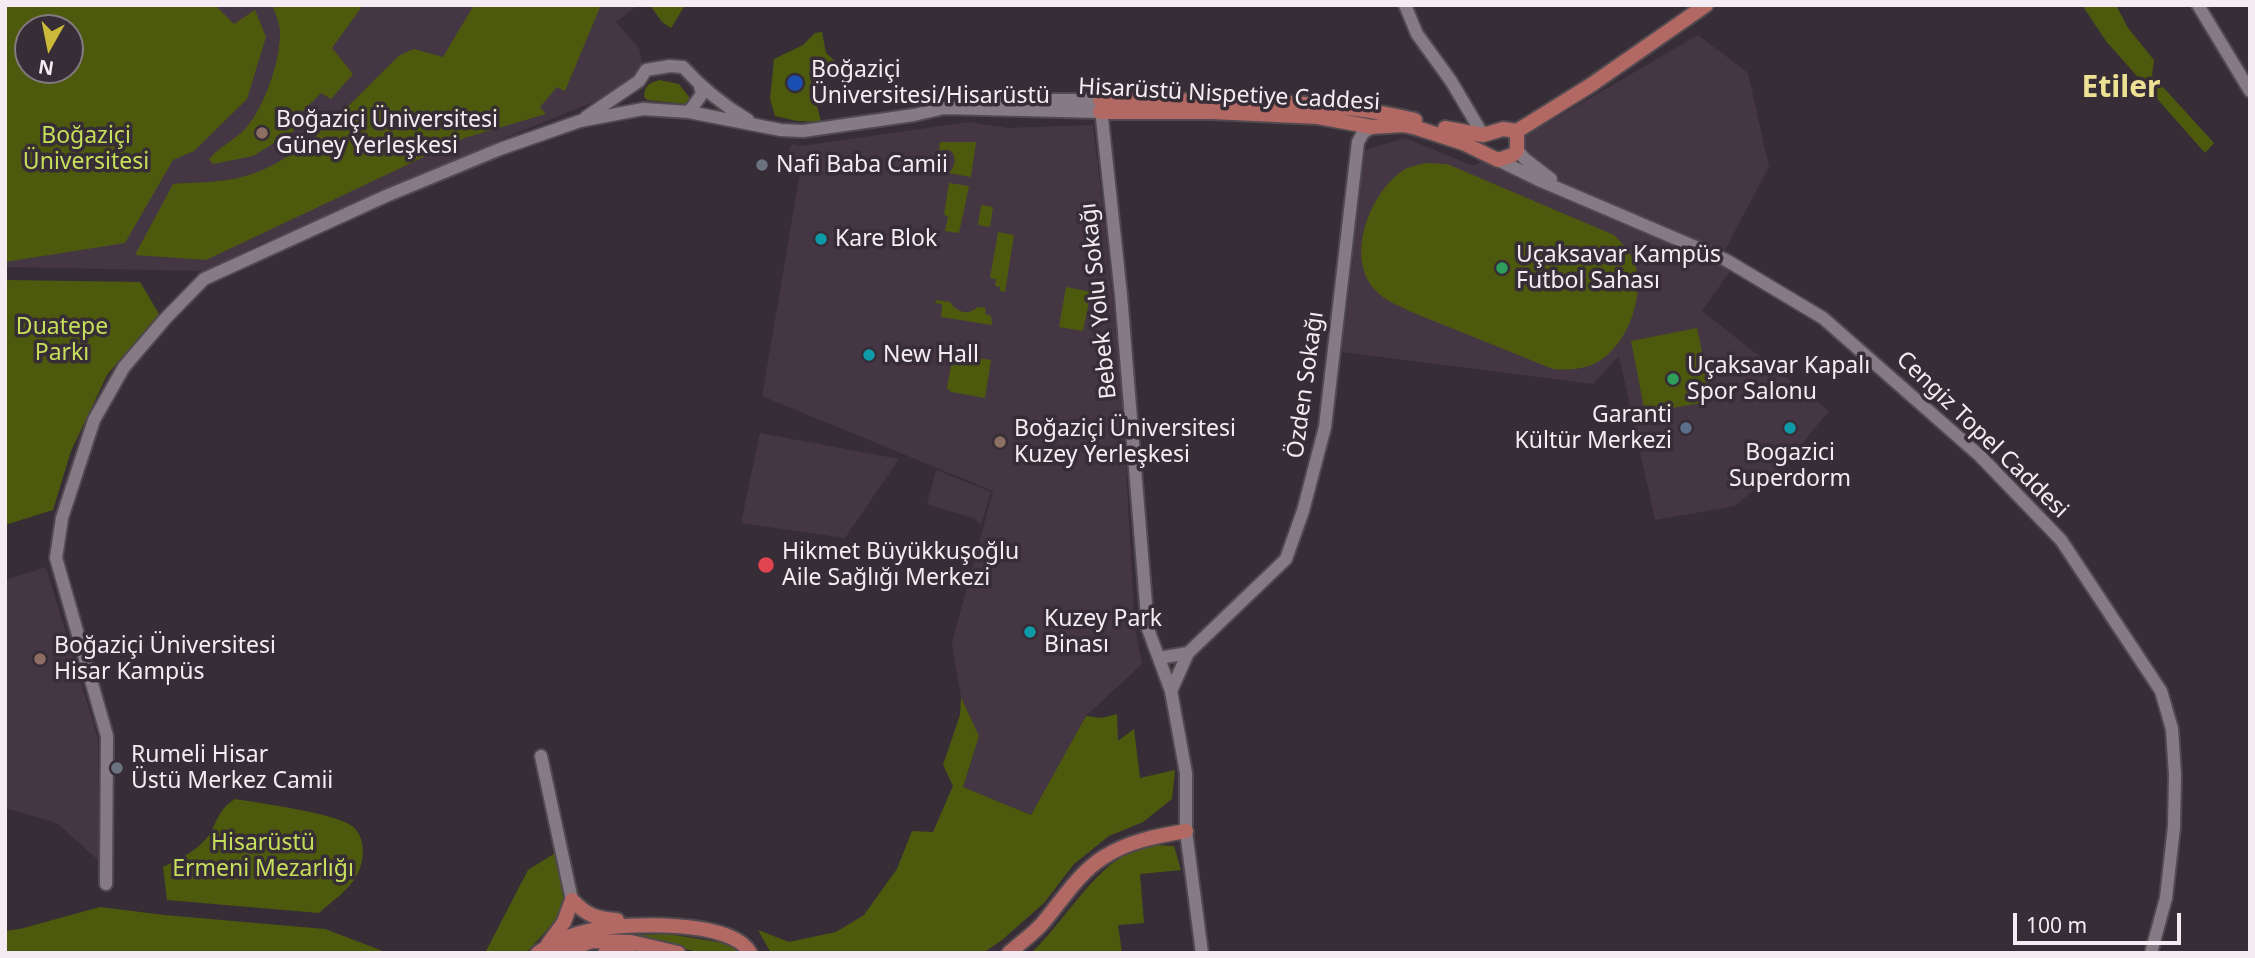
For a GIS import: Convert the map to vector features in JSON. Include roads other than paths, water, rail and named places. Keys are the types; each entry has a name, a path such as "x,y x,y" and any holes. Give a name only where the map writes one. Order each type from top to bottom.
{"main road":[{"path":"1405,5 1417,34 1456,89 1483,135 1482,145 1492,158 1513,155 1517,150 1517,131"},
{"path":"1100,106 1263,103 1364,109 1457,132 1483,135 1503,129 1517,131 1591,85 1706,5"},
{"path":"2199,5 2250,91"},
{"name":"Hisarüstü Nispetiye Caddesi","path":"580,121 639,81 646,70 670,66 683,68 723,105 757,125"},
{"path":"639,81 637,99 643,109"},
{"path":"689,112 702,94 700,86"},
{"name":"Hisarüstü Nispetiye Caddesi","path":"106,884 107,736 56,558 62,518 94,420 124,367 204,279 386,196 500,149 580,121 643,109 689,112 781,130 803,131 944,108 1100,106 1318,117 1372,127 1395,125 1417,128 1463,143 1492,158"},
{"name":"Bebek Yolu Sokağı","path":"1100,106 1121,295 1148,629 1171,691 1186,773 1186,831 1202,953"},
{"name":"Özden Sokağı","path":"1171,691 1188,653 1286,559 1299,523 1325,427 1358,142 1363,133 1372,127"},
{"path":"1517,150 1558,186"},
{"name":"Cengiz Topel Caddesi","path":"1492,158 1726,260 1823,318 1980,456 2061,540 2161,691 2172,729 2174,827 2166,898 2151,953"},
{"path":"1159,658 1188,653"},
{"path":"541,756 572,900 564,922 541,950"},
{"path":"1009,953 1040,926 1076,882 1102,858 1132,843 1186,831"},
{"path":"572,900 594,918 723,933 737,938 750,953"},
{"path":"541,950 566,937 592,930 627,925 657,925"},
{"path":"561,953 592,941 631,942 678,953"},
{"path":"605,953 629,953"}],"place":[{"name":"Boğaziçi Üniversitesi/Hisarüstü","path":"795,83"},
{"name":"Boğaziçi Üniversitesi Güney Yerleşkesi","path":"262,133"},
{"name":"Nafi Baba Camii","path":"762,165"},
{"name":"Kare Blok","path":"821,239"},
{"name":"Uçaksavar Kampüs Futbol Sahası","path":"1502,268"},
{"name":"New Hall","path":"869,355"},
{"name":"Uçaksavar Kapalı Spor Salonu","path":"1673,379"},
{"name":"Garanti Kültür Merkezi","path":"1686,428"},
{"name":"Bogazici Superdorm","path":"1790,428"},
{"name":"Boğaziçi Üniversitesi Kuzey Yerleşkesi","path":"1000,442"},
{"name":"Hikmet Büyükkuşoğlu Aile Sağlığı Merkezi","path":"766,565"},
{"name":"Kuzey Park Binası","path":"1030,632"},
{"name":"Boğaziçi Üniversitesi Hisar Kampüs","path":"40,659"},
{"name":"Rumeli Hisar Üstü Merkez Camii","path":"117,768"}],"district":[{"name":"Etiler","path":"2121,88"}],"park label":[{"name":"Boğaziçi Üniversitesi","path":"86,149"},
{"name":"Duatepe Parkı","path":"62,340"},
{"name":"Hisarüstü Ermeni Mezarlığı","path":"263,856"}]}
